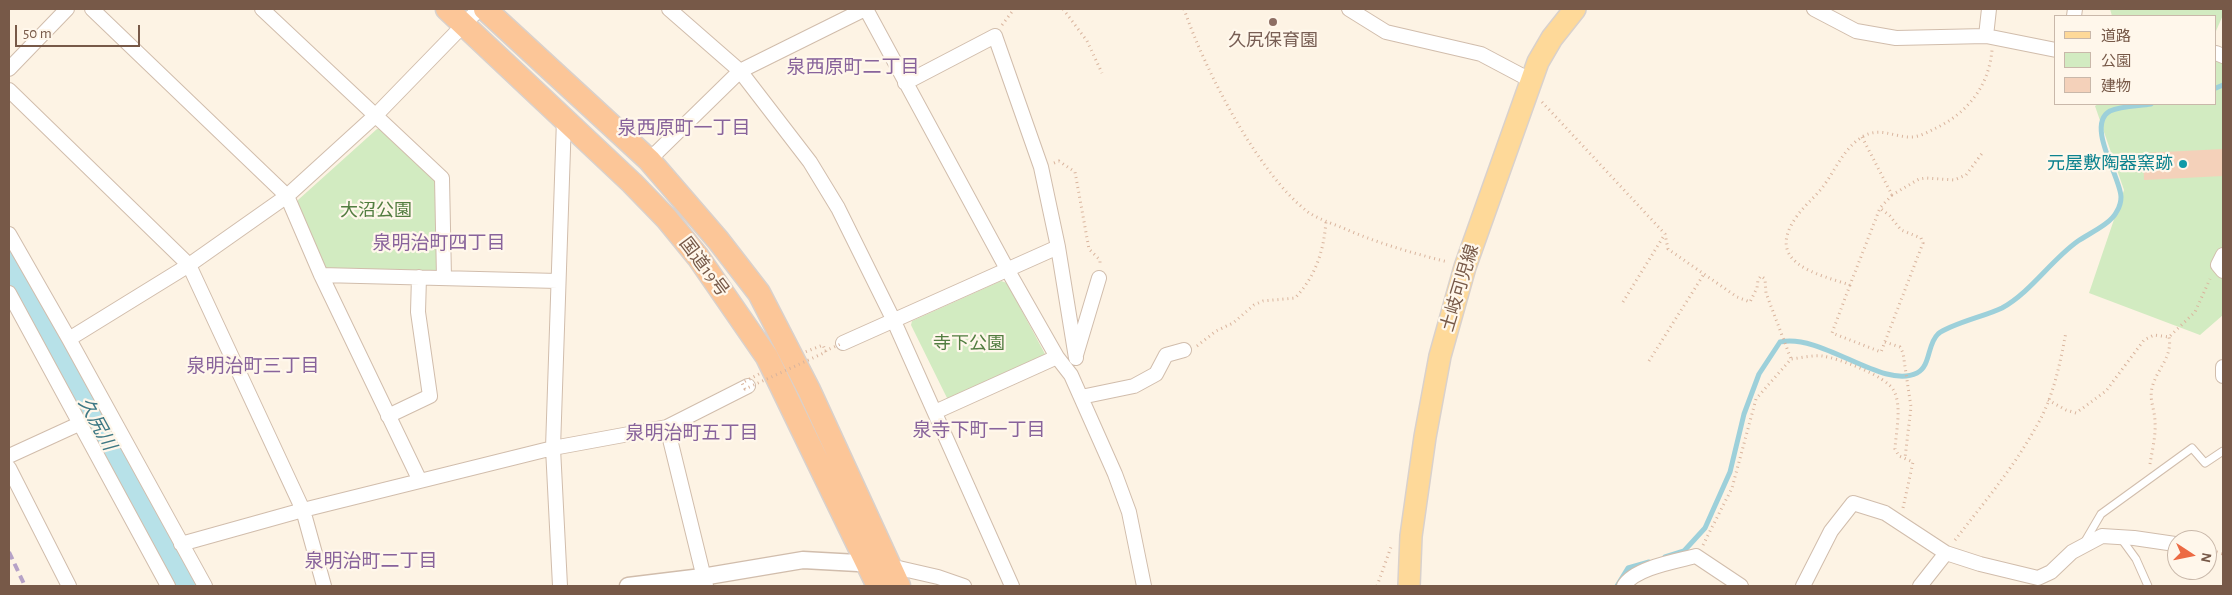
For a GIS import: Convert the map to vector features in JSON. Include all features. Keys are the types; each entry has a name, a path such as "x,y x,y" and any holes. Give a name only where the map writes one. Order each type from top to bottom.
{"highway":[{"name":"国道19号","path":"447,9 667,218 698,257 767,357 878,586"},
{"name":"国道19号","path":"485,9 649,160 718,240 758,293 810,390 895,576"}],"main road":[{"name":"土岐可児線","path":"1409,586 1410,553 1425,437 1440,356 1465,267 1542,54 1575,9"}],"street":[{"path":"9,69 67,9"},
{"path":"92,9 287,196 321,275 420,481"},
{"path":"262,9 442,178 444,278"},
{"path":"69,339 189,265 287,196 376,116 479,9"},
{"path":"669,9 740,71 810,162 838,208 935,412 1012,586"},
{"path":"649,160 740,71 866,9 1007,269 1057,357 1071,375 1115,474 1129,512 1144,586"},
{"path":"1349,9 1386,32 1481,54 1530,86"},
{"path":"1814,9 1856,31 1896,38 1989,37 2054,50"},
{"path":"1989,9 1989,37"},
{"path":"905,83 994,36 1041,167 1058,246 1076,358"},
{"path":"9,90 189,265 303,510 324,586"},
{"path":"560,586 553,448 564,119"},
{"path":"9,234 205,586"},
{"path":"842,343 1058,246"},
{"path":"2223,255 2218,265 2223,270"},
{"path":"321,275 558,281"},
{"path":"388,416 430,396 418,312 419,277"},
{"path":"1071,375 1099,278"},
{"path":"9,293 168,586"},
{"path":"1081,397 1134,386 1156,374 1166,355 1184,350"},
{"path":"935,412 1057,357"},
{"path":"2223,366 2223,376"},
{"path":"181,544 303,510 553,448 667,426 748,386"},
{"path":"9,456 81,424"},
{"path":"667,426 704,582"},
{"path":"9,468 69,586"},
{"path":"1803,586 1832,531 1853,503 1884,513 1946,553 2037,582 2051,572 2072,552 2102,536 2167,543"},
{"path":"1920,586 1946,553"},
{"path":"1624,586 1626,582 1642,572 1696,556 1741,586"},
{"path":"628,586 704,582 803,560 867,563 895,576 938,577 964,586"}],"lane":[{"path":"2082,547 2101,514 2192,448 2205,463 2223,451"},
{"path":"2120,537 2136,559 2148,586"}],"path":[{"path":"994,36 1014,9"},
{"path":"1063,9 1087,41 1102,73"},
{"path":"1184,9 1195,41 1220,92 1260,159 1285,189 1308,212 1371,240 1465,267"},
{"path":"1850,285 1795,264 1789,254 1787,243 1790,229 1797,216 1816,196 1842,156 1862,137 1878,132 1912,137 1922,135 1957,116 1977,95 1986,75 1990,64 1989,37"},
{"path":"1530,86 1536,96 1665,234 1668,248 1704,274 1750,302 1757,288 1758,280 1762,276 1765,279 1766,293 1791,358"},
{"path":"1862,137 1892,195"},
{"path":"1880,208 1890,216 1901,230 1921,238 1923,244 1881,352 1832,333 1880,208 1892,195 1918,179 1954,180 1966,175 1983,152"},
{"path":"1041,167 1060,161 1075,172 1089,249 1100,260 1099,278"},
{"path":"1184,350 1197,346 1216,331 1233,323 1254,305 1263,301 1295,298 1316,267 1324,242 1326,221"},
{"path":"1623,302 1665,234"},
{"path":"2169,337 2195,312 2208,287 2210,278 2208,271"},
{"path":"1650,361 1704,274"},
{"path":"1946,553 2009,469 2037,426 2056,380 2066,332"},
{"path":"2048,400 2076,413 2106,391 2144,340 2154,335 2169,337"},
{"path":"2148,480 2155,421 2150,399 2152,386 2166,361 2170,343 2169,337"},
{"path":"1885,342 1900,347 1903,353 1911,406 1905,458"},
{"path":"748,386 842,343"},
{"path":"759,374 742,383 745,389 826,352 823,345 804,352"},
{"path":"1696,556 1712,531 1732,488 1756,399 1791,358 1820,356 1832,358 1850,364 1886,382 1893,389 1897,400 1895,449 1899,456 1913,462 1901,518 1902,524"}],"green space":[{"path":"2110,9 2223,9 2223,15 2217,29 2217,15 2112,15"},
{"path":"2223,47 2223,315 2200,335 2089,293 2124,190 2095,106 2217,105 2217,58"},
{"name":"大沼公園","path":"377,129 385,129 436,181 439,270 437,272 325,268 297,207 298,200"},
{"name":"寺下公園","path":"1001,281 1007,283 1045,354 1044,357 948,400 911,325 912,321"}],"building":[{"name":"元屋敷陶器窯跡","path":"2223,149 2223,176 2144,180 2143,153"}],"waterway":[{"path":"2217,88 2223,85"},
{"path":"1665,557 1684,551 1705,528 1730,472 1744,414 1759,374 1780,342 1797,341 1815,345 1887,374 1903,376 1917,373 1925,365 1932,343 1938,334 1951,327 2002,308 2032,285 2068,249 2114,216 2121,202 2120,188 2102,139 2101,128 2103,118 2114,109 2142,105"},
{"name":"久尻川","path":"9,263 185,586"},
{"path":"1617,586 1628,568 1649,562"}],"railway":[{"path":"9,552 25,586"}],"place":[{"name":"久尻保育園","path":"1273,22"},
{"name":"元屋敷陶器窯跡","path":"2183,164"}],"district":[{"name":"泉西原町二丁目","path":"853,67"},
{"name":"泉西原町一丁目","path":"684,128"},
{"name":"泉明治町四丁目","path":"439,243"},
{"name":"泉明治町三丁目","path":"253,366"},
{"name":"泉寺下町一丁目","path":"979,430"},
{"name":"泉明治町五丁目","path":"692,433"},
{"name":"泉明治町二丁目","path":"371,561"}]}
